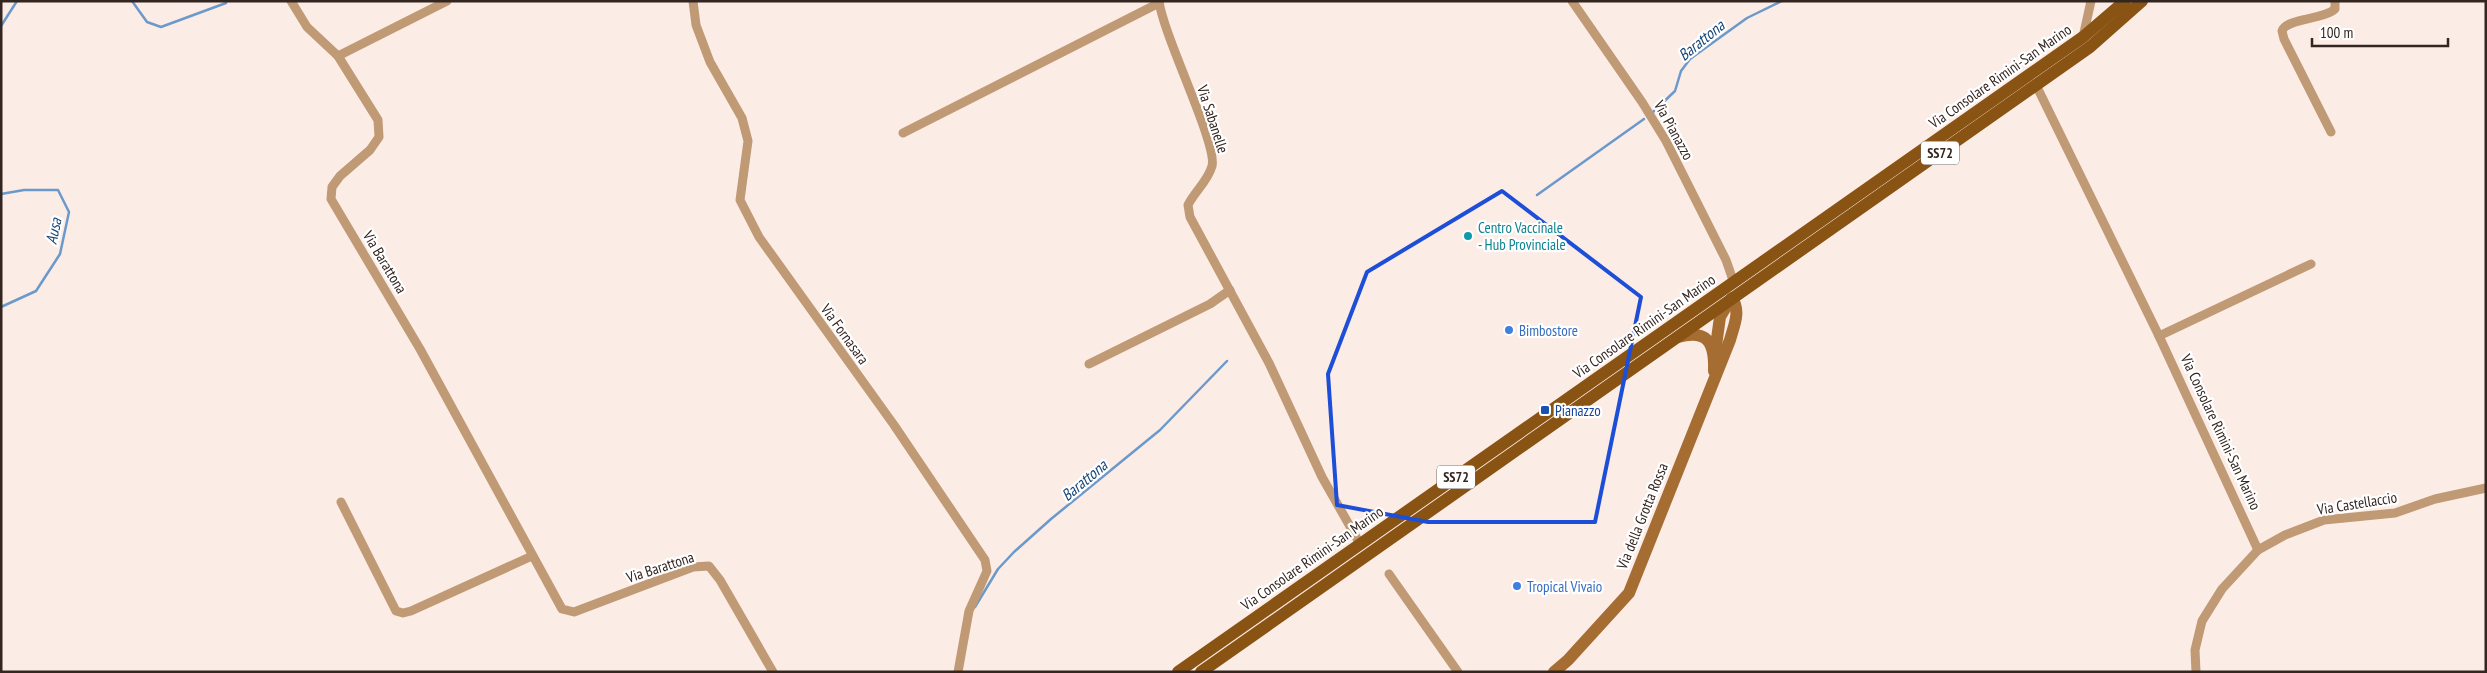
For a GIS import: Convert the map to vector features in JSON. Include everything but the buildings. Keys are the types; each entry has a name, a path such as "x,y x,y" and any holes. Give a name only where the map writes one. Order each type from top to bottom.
{"main road":[{"name":"Via Consolare Rimini-San Marino","path":"1178,672 2083,37 2125,1"},
{"name":"Via Consolare Rimini-San Marino","path":"1200,672 2036,86 2090,47 2142,1"}],"street":[{"name":"Via Barattona","path":"291,1 306,26 338,56 378,120 379,137 370,150 340,176 332,187 331,199 420,349 562,609 574,612 693,567 709,566 720,580 773,672"},
{"path":"338,56 447,1"},
{"name":"Via Fornasara","path":"693,1 696,25 710,62 742,118 748,140 747,159 740,184 740,200 759,237 894,425 985,560 987,571 969,611 958,672"},
{"name":"Via Pianazzo","path":"1572,1 1642,102 1666,142 1726,260 1734,283"},
{"path":"2083,37 2091,1"},
{"path":"2331,132 2284,39 2282,31 2287,24 2329,14 2335,9 2335,1"},
{"name":"Via Sabanelle","path":"903,133 1159,2 1210,144 1213,164 1207,178 1188,204 1190,217 1269,363 1326,485 1360,544"},
{"name":"Via Consolare Rimini-San Marino","path":"2036,86 2159,336 2258,550"},
{"path":"2159,336 2311,264"},
{"path":"1732,298 1734,283"},
{"path":"1090,364 1210,304 1230,290"},
{"name":"Via della Grotta Rossa","path":"1714,378 1720,317 1732,298"},
{"name":"Via della Grotta Rossa","path":"1554,672 1568,660 1628,593 1737,316 1736,306 1732,298"},
{"path":"1676,338 1696,334 1706,338 1715,353"},
{"name":"Via Castellaccio","path":"2196,672 2196,650 2202,621 2222,589 2258,550 2285,534 2324,520 2395,513 2435,500 2486,488"},
{"path":"341,502 396,612 411,611 532,556"},
{"path":"1389,574 1458,672"}],"highlighted area":[{"path":"1502,191 1641,297 1617,406 1595,522 1428,522 1337,505 1328,374 1367,272"}],"waterway":[{"name":"Ausa","path":"1,26 17,1"},
{"name":"Ausa","path":"132,1 147,22 161,27 226,3 226,1"},
{"name":"Barattona","path":"1652,113 1675,91 1681,71 1690,59 1747,18 1782,1"},
{"name":"Barattona","path":"1537,195 1644,119"},
{"name":"Ausa","path":"1,194 24,190 58,190 69,212 60,254 36,291 1,307"},
{"name":"Barattona","path":"975,607 998,569 1014,552 1051,519 1160,430 1227,361"}],"place":[{"name":"Centro Vaccinale - Hub Provinciale","path":"1468,236"},
{"name":"Bimbostore","path":"1509,330"},
{"name":"Pianazzo","path":"1545,410"},
{"name":"Tropical Vivaio","path":"1517,586"}]}
